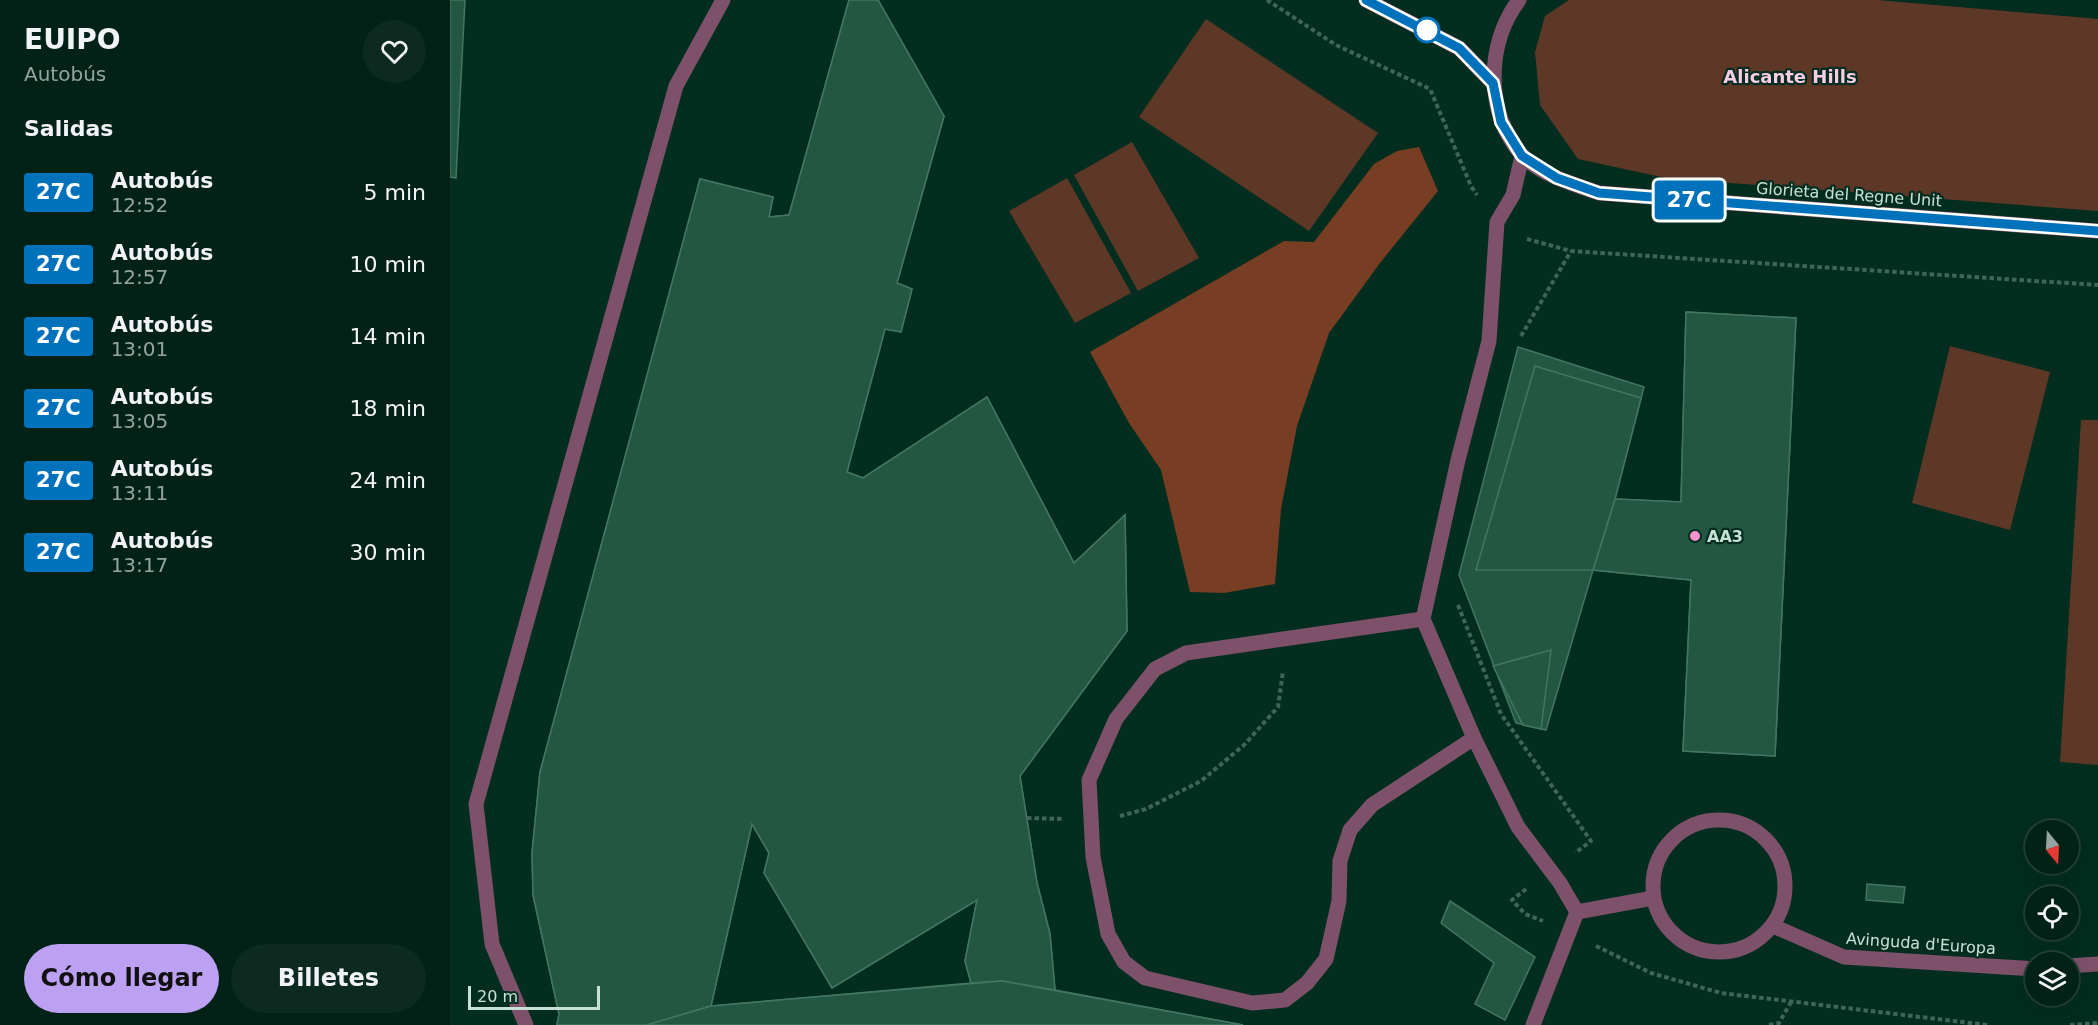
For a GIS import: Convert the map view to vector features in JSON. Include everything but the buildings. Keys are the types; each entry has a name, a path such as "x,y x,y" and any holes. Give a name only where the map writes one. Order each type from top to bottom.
{"street":[{"path":"526,1025 492,944 476,804 676,86 723,0"},
{"path":"1366,0 1459,48 1493,83"},
{"name":"Glorieta del Regne Unit","path":"1519,0 1506,17 1496,52 1493,83 1501,122 1522,156 1557,178 1599,193 2098,231"},
{"path":"1522,156 1513,195 1497,222 1489,340 1458,460 1423,619 1474,738 1518,827 1551,871 1577,912"},
{"path":"1423,619 1287,636 1186,653 1155,669 1116,718 1089,780 1093,857 1108,933 1124,962 1145,978 1156,981 1252,1003 1285,1000 1306,983 1326,959 1339,901 1340,861 1350,830 1372,806 1474,738"},
{"path":"1716,819 1752,828 1778,855 1787,891 1773,926 1749,946 1719,953 1689,946 1665,927 1653,898 1657,861 1680,832 1716,819"},
{"path":"1577,912 1653,898"},
{"path":"1533,1025 1577,912"},
{"name":"Avinguda d'Europa","path":"1773,926 1844,957 2025,968"},
{"path":"2079,965 2098,964"}],"path":[{"path":"1521,337 1571,251"},
{"path":"1456,600 1501,714 1591,841 1512,900 1525,914 1570,933 1650,973 1721,993 1987,1025"},
{"path":"1027,818 1091,819 1120,816 1146,809 1201,781 1244,745 1278,707 1287,636"},
{"path":"1769,1025 1779,1023 1791,1002"},
{"path":"2070,1025 2098,1023"}],"shaded area":[{"path":"1569,0 1877,0 2098,19 2098,211 1666,178 1578,159 1540,105 1535,52 1545,16"},
{"path":"1206,19 1378,133 1309,231 1139,117"},
{"path":"1132,142 1199,258 1138,291 1074,175"},
{"path":"1419,147 1438,191 1380,263 1329,333 1297,426 1281,509 1275,584 1224,593 1190,592 1161,470 1129,423 1090,352 1284,241 1314,242 1374,164 1397,151"},
{"path":"1067,178 1131,293 1075,323 1009,211"},
{"path":"1950,346 2050,372 2010,530 1912,503"},
{"path":"2081,420 2098,420 2098,765 2060,762"}],"bus line":[{"name":"27C","path":"1366,0 1459,48 1493,83 1501,122 1522,156 1557,178 1599,193 2098,231"}],"place":[{"name":"AA3","path":"1695,536"}],"district":[{"name":"Alicante Hills","path":"1790,77"}]}
